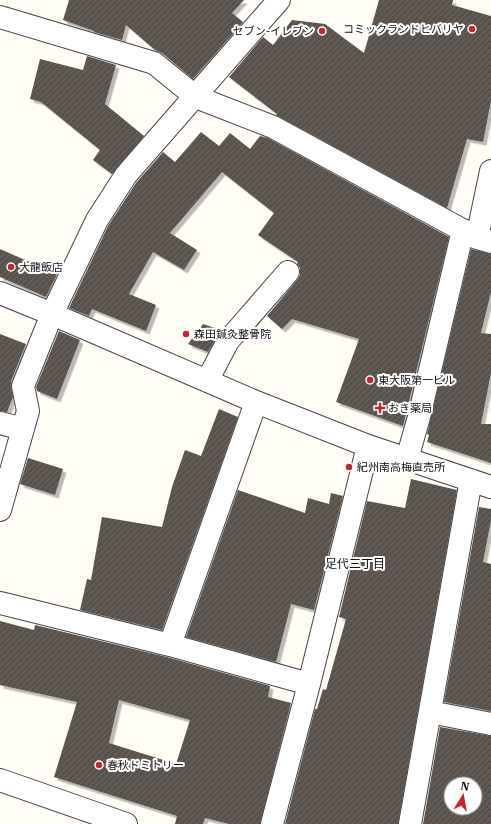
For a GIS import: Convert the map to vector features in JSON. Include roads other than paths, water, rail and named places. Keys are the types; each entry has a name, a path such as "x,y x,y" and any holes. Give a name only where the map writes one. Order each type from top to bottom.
{"street":[{"path":"0,510 28,410 23,386 52,314 97,220 126,175 280,0"},
{"path":"0,17 154,62 196,97 273,127 477,237"},
{"path":"407,459 418,418 477,237 491,171"},
{"path":"207,381 228,341 288,272"},
{"path":"0,293 256,402 368,446 481,484 430,712 410,824"},
{"path":"170,645 256,402"},
{"path":"0,423 23,429"},
{"path":"272,824 310,684 368,446"},
{"path":"0,603 170,645 310,684"},
{"path":"430,712 491,724"},
{"path":"0,780 126,824"}],"place":[{"name":"コミックランドヒバリヤ","path":"472,29"},
{"name":"セブン-イレブン","path":"322,31"},
{"name":"大龍飯店","path":"11,267"},
{"name":"森田鍼灸整骨院","path":"186,334"},
{"name":"東大阪第一ビル","path":"370,380"},
{"name":"おき薬局","path":"380,408"},
{"name":"紀州南高梅直売所","path":"349,467"},
{"name":"春秋ドミトリー","path":"99,765"}],"district":[{"name":"足代三丁目","path":"355,563"}]}
